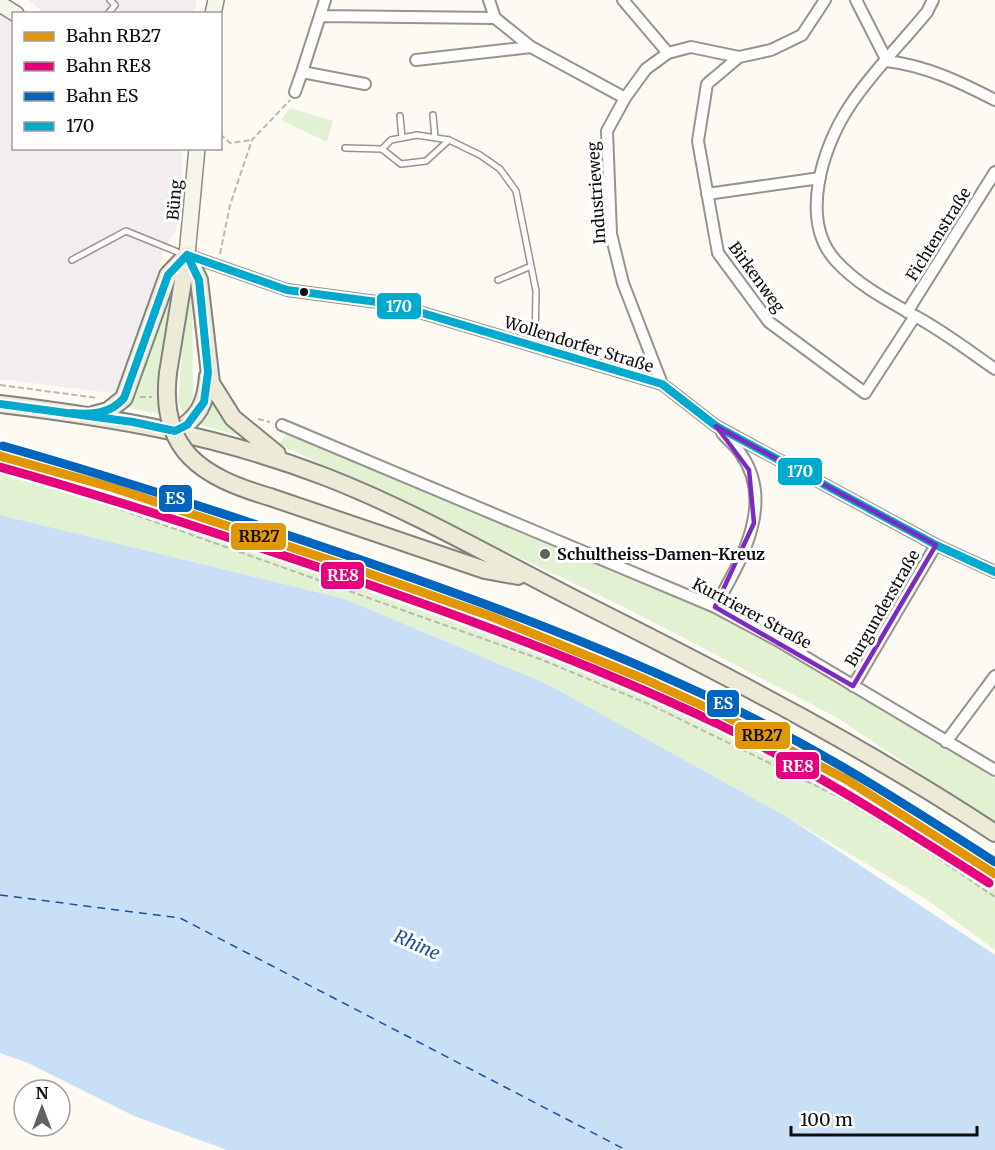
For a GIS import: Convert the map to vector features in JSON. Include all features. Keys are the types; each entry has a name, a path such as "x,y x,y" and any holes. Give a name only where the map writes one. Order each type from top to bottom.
{"main road":[{"path":"175,431 187,425 197,415 205,397 208,372 198,280 187,255"},
{"path":"187,255 168,373 167,405 169,421 188,455 213,476 270,497 484,570 532,578"},
{"path":"88,415 108,411 124,398 168,275 187,255"},
{"path":"208,372 216,393 232,418 255,439 295,466"},
{"path":"0,404 88,415 175,431 295,466 360,491 817,724 995,833"}],"street":[{"path":"295,92 325,0"},
{"path":"489,0 495,18 531,47 625,98"},
{"path":"623,0 668,53"},
{"name":"Industrieweg","path":"662,384 623,283 612,234 607,130 625,98 646,69 668,53 692,47 739,57 771,50 802,35 825,0"},
{"path":"856,0 887,61"},
{"path":"933,0 927,12 868,81 847,110 820,178 817,206 820,234 835,260 861,284 995,369"},
{"path":"0,4 13,12"},
{"path":"320,16 495,18"},
{"path":"416,60 531,47"},
{"name":"Birkenweg","path":"739,57 707,84 698,141 718,252 769,322 865,393 911,314"},
{"path":"887,61 907,64 949,77 995,100"},
{"path":"302,72 364,84"},
{"name":"Büng","path":"187,255 197,150"},
{"name":"Fichtenstraße","path":"911,314 995,172"},
{"path":"707,194 820,178"},
{"name":"Wollendorfer Straße","path":"187,255 296,292 392,304 662,384 716,426 936,545 995,572"},
{"name":"Kurtrierer Straße","path":"282,425 715,607 777,640 995,770"},
{"path":"715,607 742,557 754,523 754,489 749,470 741,454 716,426"},
{"name":"Burgunderstraße","path":"853,686 936,545"},
{"path":"946,742 995,676"}],"lane":[{"path":"110,0 115,5 110,12"},
{"path":"433,115 435,138"},
{"path":"400,116 402,138"},
{"path":"382,149 391,140 417,135 449,140 480,155 501,170 516,191 529,267 536,291 535,346"},
{"path":"345,148 382,149 401,164 426,161 449,140"},
{"path":"72,260 126,231 187,255"},
{"path":"498,280 529,267"}],"path":[{"path":"218,266 230,205 252,141 264,125 285,108"},
{"path":"222,136 230,142 252,141"},
{"path":"0,385 95,398 124,398"},
{"path":"0,473 24,477 88,498 540,659 641,701 841,798 995,897"}],"highlighted area":[{"path":"716,426 936,545 853,686 715,607 754,523 749,470"}],"shaded area":[{"path":"29,0 197,0 194,12 43,12"},
{"path":"0,11 12,18 12,150 181,150 182,155 181,205 176,231 165,246 140,336 119,389 112,393 0,379"}],"green space":[{"path":"290,108 333,121 327,142 281,120"},
{"path":"171,279 176,279 159,414 124,407 155,336"},
{"path":"188,279 192,279 193,397 184,416 178,401"},
{"path":"210,397 218,411 240,436 194,423"},
{"path":"287,433 717,612 938,739 995,778 995,824 838,718 624,607 279,444"},
{"path":"0,467 74,483 338,569 608,672 896,819 995,884 995,950 926,899 789,818 547,684 345,599 0,515"}],"water":[{"name":"Rhine","path":"0,515 345,599 547,684 789,818 995,955 995,1150 227,1150 134,1116 72,1085 72,1078 58,1078 28,1063 0,1053"}],"ferry route":[{"path":"0,895 180,918 626,1150"}],"rail line":[{"name":"ES","path":"3,446 156,492 362,560 573,638 677,682 797,741 897,800 995,862"},
{"name":"RB27","path":"0,456 114,488 356,569 490,616 644,679 725,716 847,780 995,874"},
{"name":"RE8","path":"0,467 150,512 353,579 512,636 616,678 718,724 788,760 989,883"}],"transit line":[{"name":"170","path":"187,255 287,290 392,304 662,384 716,426 936,545 995,572"},
{"name":"170","path":"0,404 133,422 175,431 187,425 204,402 208,372 199,280 187,255"},
{"name":"170","path":"72,413 87,414 107,410 124,398 168,275 187,255"}],"place":[{"name":"Schultheiss-Damen-Kreuz","path":"545,554"}]}
